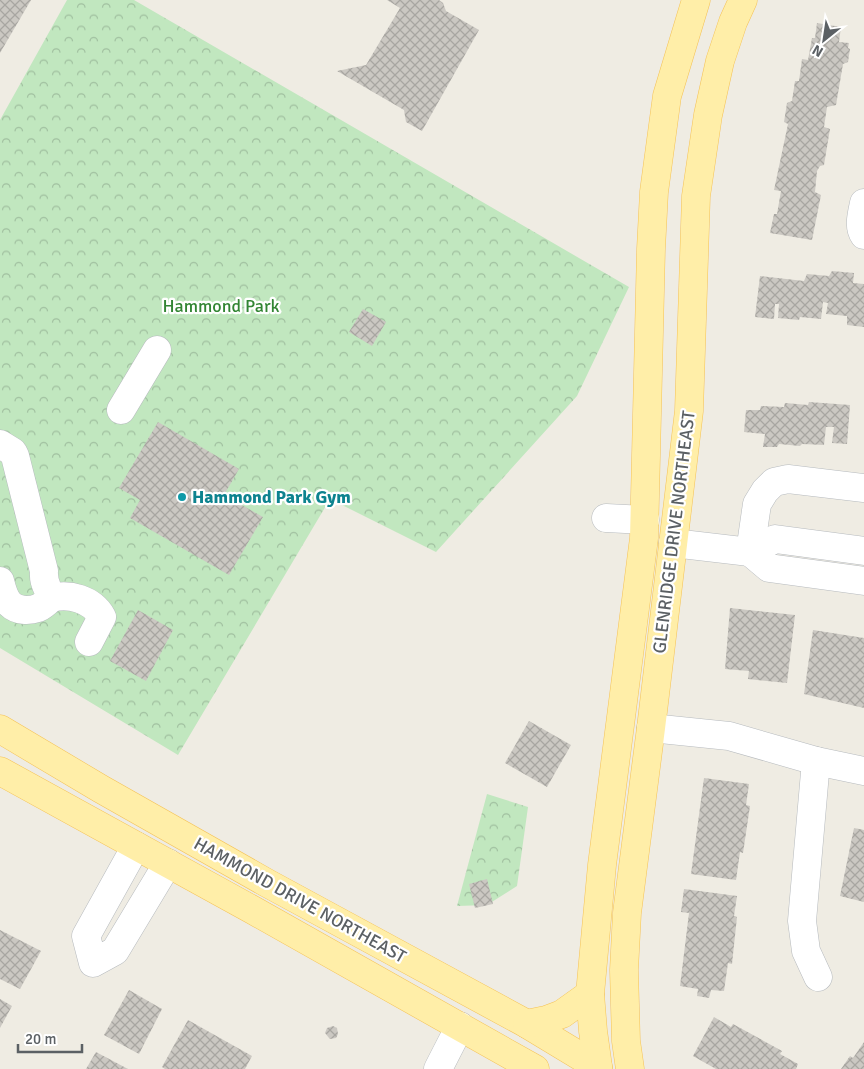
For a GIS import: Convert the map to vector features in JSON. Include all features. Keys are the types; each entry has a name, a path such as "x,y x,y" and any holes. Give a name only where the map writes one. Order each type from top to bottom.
{"main road":[{"name":"GLENRIDGE DRIVE NORTHEAST","path":"599,1068 590,994 602,865 644,538 654,192 667,96 696,0"},
{"name":"GLENRIDGE DRIVE NORTHEAST","path":"630,1069 626,1041 624,970 628,913 689,411 696,196 708,115 720,61 733,22 743,0"},
{"name":"HAMMOND DRIVE NORTHEAST","path":"0,729 100,789 267,883 526,1024 599,1068"},
{"name":"HAMMOND DRIVE NORTHEAST","path":"0,771 536,1069"},
{"path":"526,1024 562,1014 590,994"}],"street":[{"path":"864,203 860,228 864,235"},
{"path":"121,410 157,350"},
{"path":"0,444 13,452 15,456 44,571 44,582 51,598"},
{"path":"750,552 757,504 765,491 774,482 788,478 864,488"},
{"path":"606,518 645,520"},
{"path":"750,552 774,539 864,551"},
{"path":"673,543 750,552 769,568 864,581"},
{"path":"0,581 5,597 10,604 22,610 37,608 51,598 66,595 86,602 99,612 102,617 89,642"},
{"path":"651,728 729,736 816,761 864,771"},
{"path":"816,761 802,921 806,951 818,977"},
{"path":"136,846 86,936 93,963 115,951 168,863"},
{"path":"438,1069 460,1026"}],"green space":[{"name":"Hammond Park","path":"67,0 134,0 629,287 577,396 436,552 330,499 178,755 0,648 0,120"},
{"path":"487,794 528,807 517,886 487,905 457,906"}],"building":[{"path":"0,0 31,0 0,53"},
{"path":"387,0 439,0 443,3 446,11 479,30 422,131 406,122 404,110 337,71 366,65 400,8"},
{"path":"817,23 841,27 839,42 849,43 848,48 850,49 848,62 843,64 836,105 827,107 824,127 830,129 824,165 820,166 817,171 815,192 821,195 812,240 770,233 774,214 777,214 781,191 774,190 788,124 784,122 787,103 792,101 795,81 799,81 802,59 808,60 812,38 815,38"},
{"path":"832,271 854,273 853,283 864,284 864,327 847,325 847,316 826,314 828,303 823,302 821,319 800,317 799,320 778,318 779,304 775,304 774,319 755,317 760,276 804,281 807,274 829,276"},
{"path":"363,309 386,322 372,346 349,332"},
{"path":"809,402 850,405 847,444 832,443 834,427 826,427 824,445 802,444 800,446 779,444 777,447 763,447 765,434 744,432 746,410 760,410 761,406 784,407 785,403 808,405"},
{"name":"Hammond Park Gym","path":"158,422 239,469 224,495 263,517 229,575 130,518 140,500 119,488"},
{"path":"730,608 795,615 787,683 748,679 749,671 725,669"},
{"path":"138,610 173,630 146,681 110,661"},
{"path":"813,630 864,638 864,708 804,694"},
{"path":"529,721 571,745 547,787 505,763"},
{"path":"704,778 749,784 746,805 750,806 743,853 740,852 736,880 691,874"},
{"path":"854,828 864,830 864,902 840,896"},
{"path":"487,879 493,904 475,908 469,884"},
{"path":"684,889 737,896 734,916 737,917 732,964 728,963 724,991 711,990 709,998 697,996 698,989 680,986 689,913 681,912"},
{"path":"0,930 41,951 20,989 0,979"},
{"path":"129,990 162,1009 139,1054 104,1035"},
{"path":"0,999 12,1006 0,1028"},
{"path":"714,1017 731,1027 733,1024 782,1051 780,1054 798,1064 796,1069 716,1069 693,1056"},
{"path":"188,1020 252,1056 245,1069 165,1069 162,1067"},
{"path":"333,1026 337,1028 338,1034 336,1038 330,1039 325,1033 327,1028"},
{"path":"864,1042 864,1069 841,1069 850,1056 853,1058"},
{"path":"96,1052 128,1069 86,1069"}],"place":[{"name":"Hammond Park Gym","path":"182,497"}]}
